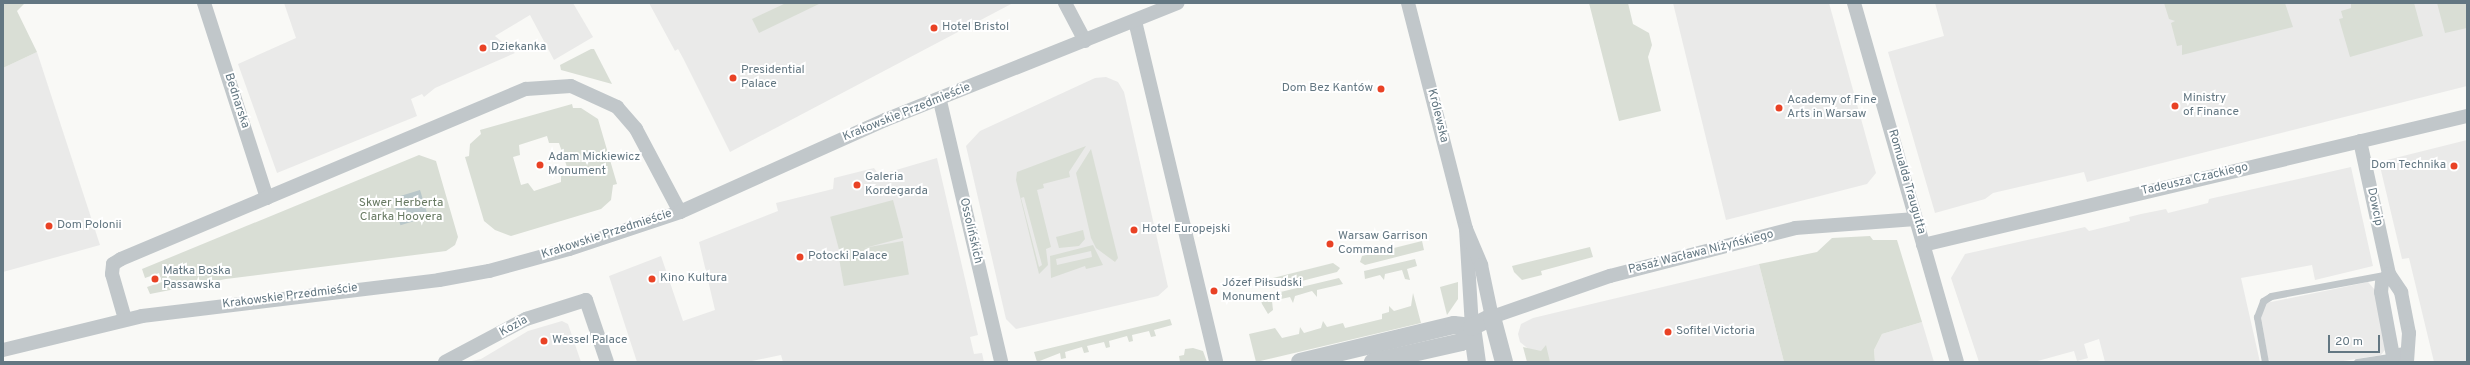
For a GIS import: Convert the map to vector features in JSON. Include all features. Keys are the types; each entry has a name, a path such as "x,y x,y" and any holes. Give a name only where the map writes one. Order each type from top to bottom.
{"street":[{"name":"Bednarska","path":"204,3 267,198"},
{"path":"1065,3 1085,41"},
{"name":"Krakowskie Przedmieście","path":"3,350 125,319 489,271 680,212 886,120 940,101 1178,3"},
{"name":"Królewska","path":"1408,3 1466,229 1481,265 1492,317 1504,362"},
{"name":"Romualda Traugutta","path":"1854,3 1957,362"},
{"path":"1135,21 1193,272 1216,362"},
{"path":"125,319 112,274 113,264 426,130 517,93 543,87 583,89 622,112 680,212"},
{"name":"Ossolińskich","path":"940,101 1001,362"},
{"name":"Tadeusza Czackiego","path":"1924,245 2467,116"},
{"name":"Dowcip","path":"2360,141 2389,274 2401,292 2409,333 2402,357"},
{"name":"Pasaż Wacława Niżyńskiego","path":"1492,317 1610,276 1795,228 1916,219"},
{"name":"Królewska","path":"1466,229 1472,327"},
{"path":"2389,274 2381,292 2402,357"},
{"name":"Kozia","path":"445,362 526,319 586,300 606,362"},
{"path":"1373,362 1418,354 1462,342 1472,327 1492,317"},
{"path":"1300,362 1454,325 1472,327"},
{"path":"1472,327 1477,362"},
{"path":"1418,354 1434,362"}],"lane":[{"path":"2265,362 2257,317 2262,301 2271,296 2389,274"},
{"path":"2357,362 2402,357"}],"shaded area":[{"path":"284,3 573,3 593,37 554,60 530,15 495,36 515,53 435,88 424,97 422,94 411,99 417,116 277,173 238,64 296,38"},
{"path":"649,3 1013,3 730,152 683,58 678,49 675,51"},
{"name":"Academy of Fine Arts in Warsaw","path":"1673,3 1829,3 1876,173 1867,184 1726,220"},
{"path":"1935,3 2467,3 2467,86 2087,182 2084,172 1993,193 1985,199 1935,213 1888,52 1944,36"},
{"path":"37,52 100,245 3,272 3,68"},
{"name":"Hotel Europejski","path":"1106,77 1118,82 1124,92 1168,287 1158,296 1016,329 1006,319 966,146 980,131 1095,78"},
{"path":"2467,140 2467,362 2434,362 2409,258 2402,259 2379,162"},
{"path":"937,158 978,335 970,337 974,354 982,353 984,362 783,362 781,355 747,362 637,362 609,276 661,256 683,321 715,310 699,242 778,211 776,203 833,189 834,178 874,168 879,175"},
{"path":"2351,167 2373,266 2315,280 2312,265 2241,278 2260,362 2105,362 2099,339 2084,344 2088,358 2077,361 2074,351 2034,362 1979,362 1951,278 1965,254 2085,227 2089,231 2130,221 2129,217 2141,214 2166,209 2168,213 2208,203 2209,199"},
{"path":"420,190 428,217 400,225 392,198"},
{"path":"1759,264 1784,362 1544,362 1520,342 1518,334 1521,324 1533,318"},
{"path":"2368,282 2375,290 2385,350 2381,355 2337,362 2271,362 2268,359 2261,316 2266,303"},
{"name":"Wessel Palace","path":"562,321 568,324 581,362 467,362 481,359 528,331"},
{"path":"1922,322 1934,362 1875,362 1874,350 1882,334"}],"green space":[{"path":"3,3 25,3 17,11 37,52 3,68"},
{"path":"786,3 821,3 759,33 752,19"},
{"path":"1589,3 1628,3 1633,24 1649,33 1652,45 1648,57 1661,111 1619,121"},
{"path":"2164,3 2285,3 2293,27 2182,55 2182,45 2177,46 2171,23 2175,21 2169,19"},
{"path":"2351,3 2414,3 2423,36 2350,57 2339,19 2343,18 2341,11 2351,8"},
{"path":"2437,3 2467,3 2467,28 2445,33"},
{"path":"591,49 594,49 612,84 561,70 560,65"},
{"path":"572,104 573,108 581,108 598,119 617,184 613,185 611,200 601,209 511,236 495,230 484,221 465,157 469,156 470,144 481,134 480,130","holes":["547,136 549,143 559,143 568,170 561,172 561,182 534,191 528,183 521,185 513,157 520,155 519,145"]},
{"path":"1086,146 1069,172 1070,177 1043,184 1044,188 1037,190 1051,247 1046,249 1048,265 1039,274 1016,180 1017,172","holes":["1024,197 1042,265 1039,267 1021,198"]},
{"path":"1091,149 1118,258 1115,262 1096,248 1091,238 1076,173"},
{"name":"Skwer Herberta Clarka Hoovera","path":"419,155 436,161 458,237 455,245 446,251 226,279 150,294 147,287 162,282 159,273 145,278 142,269"},
{"path":"893,200 903,238 840,254 830,217"},
{"path":"1083,230 1085,239 1079,246 1059,248 1056,237"},
{"path":"1870,236 1873,240 1897,240 1922,322 1882,334 1874,350 1875,362 1784,362 1759,264 1817,252 1832,238"},
{"path":"903,241 909,274 844,286 838,252"},
{"path":"1422,241 1424,250 1365,265 1360,262 1362,256"},
{"path":"1093,245 1103,265 1086,269 1085,266 1051,278 1050,256","holes":["1091,251 1092,257 1057,265 1056,259"]},
{"path":"1590,247 1593,257 1541,271 1542,275 1522,280 1514,272 1512,266"},
{"path":"1415,259 1417,266 1407,269 1410,280 1405,279 1402,270 1385,274 1384,280 1380,275 1365,279 1364,271"},
{"path":"1333,263 1340,268 1337,272 1274,288 1269,285 1273,278"},
{"path":"1339,278 1343,284 1317,290 1317,297 1312,291 1295,296 1293,303 1290,297 1272,301 1273,310 1268,314 1262,304 1260,297"},
{"path":"1458,282 1458,299 1447,315 1440,287"},
{"path":"1413,293 1421,323 1256,362 1249,334 1275,328 1282,338 1299,334 1300,327 1304,333 1321,328 1323,321 1327,327 1343,323 1345,328 1382,319 1382,314 1389,312 1389,306 1394,311 1411,306"},
{"path":"1170,319 1172,325 1154,330 1156,336 1151,337 1149,331 1132,335 1133,341 1129,342 1127,336 1109,341 1110,347 1106,348 1104,342 1087,346 1089,352 1084,353 1082,347 1065,352 1066,358 1061,359 1060,353 1037,362 1034,352"},
{"path":"1546,345 1550,362 1527,362 1523,347 1541,351"},
{"path":"1193,348 1203,351 1207,362 1180,362 1179,356 1184,355 1185,349"}],"place":[{"name":"Hotel Bristol","path":"934,28"},
{"name":"Dziekanka","path":"483,48"},
{"name":"Presidential Palace","path":"733,78"},
{"name":"Dom Bez Kantów","path":"1381,89"},
{"name":"Ministry of Finance","path":"2175,106"},
{"name":"Academy of Fine Arts in Warsaw","path":"1779,108"},
{"name":"Adam Mickiewicz Monument","path":"540,165"},
{"name":"Dom Technika","path":"2454,166"},
{"name":"Galeria Kordegarda","path":"857,185"},
{"name":"Dom Polonii","path":"49,226"},
{"name":"Hotel Europejski","path":"1134,230"},
{"name":"Warsaw Garrison Command","path":"1330,244"},
{"name":"Potocki Palace","path":"800,257"},
{"name":"Matka Boska Passawska","path":"155,279"},
{"name":"Kino Kultura","path":"652,279"},
{"name":"Józef Piłsudski Monument","path":"1214,291"},
{"name":"Sofitel Victoria","path":"1668,332"},
{"name":"Wessel Palace","path":"544,341"}]}
